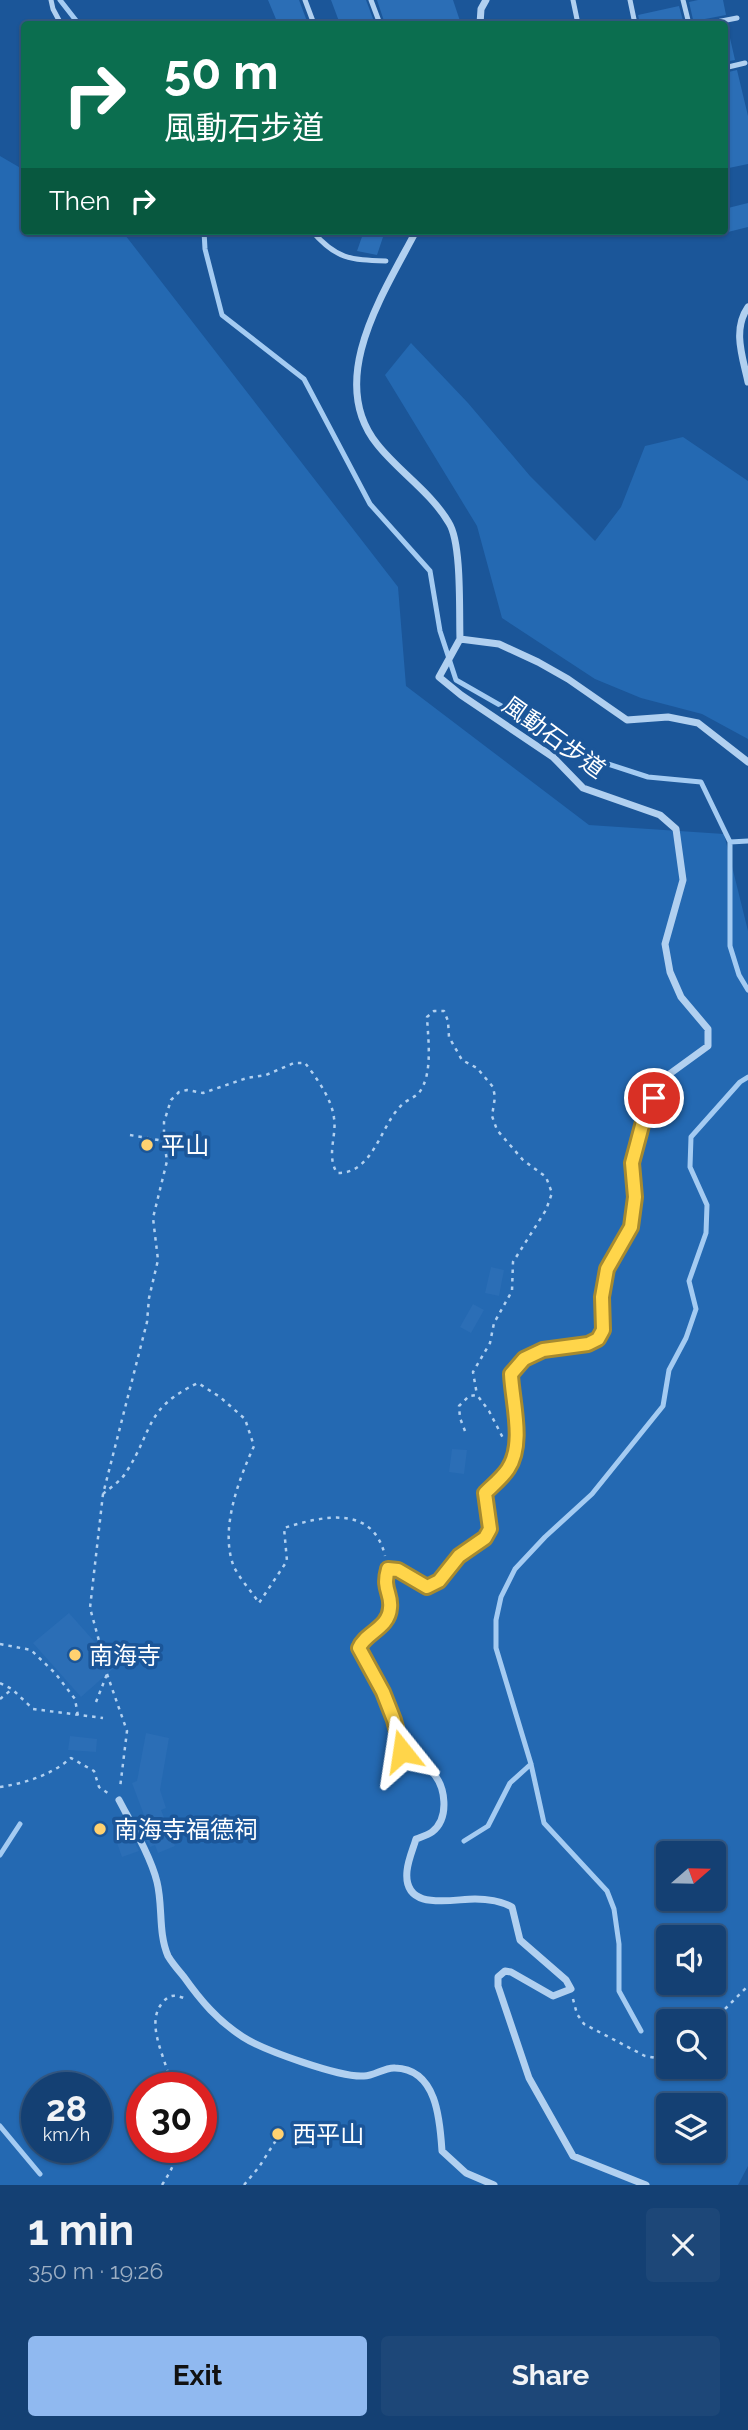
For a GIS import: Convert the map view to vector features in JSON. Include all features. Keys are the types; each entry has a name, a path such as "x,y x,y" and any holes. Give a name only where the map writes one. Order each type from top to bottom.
{"street":[{"path":"480,21 481,9 486,0"},
{"path":"414,235 373,314 358,359 358,404 365,427 377,445 450,524 455,541 460,639 499,645 538,662 568,679 626,720 668,718 698,723 748,762"},
{"path":"747,310 738,339 748,382"},
{"name":"風動石步道","path":"460,639 439,677 552,757 583,788 660,815 676,829 683,880 665,944 670,972 681,997 708,1030 708,1046 664,1078 644,1118 632,1163 635,1197 631,1227 607,1269 602,1297 603,1330 598,1339 588,1344 543,1350 524,1359 511,1374 517,1426 513,1457"},
{"path":"513,1457 509,1468 485,1493 490,1529 485,1538 459,1556 439,1581 427,1587 398,1570 388,1569 384,1583 391,1608 386,1620 376,1631 363,1639 359,1648 383,1692 402,1751 431,1771 442,1786 444,1798 440,1822 432,1832 416,1839 407,1869 407,1881 415,1895 425,1900 436,1902 475,1899 502,1902 512,1908 520,1940 566,1980 571,1989 553,1996 511,1972 505,1971 498,1977 498,1986 529,2078 573,2156 646,2185"},
{"path":"119,1800 157,1882 161,1923 168,1955 199,1999 219,2020 246,2039 333,2071 364,2076 394,2067 414,2073 433,2093 440,2119 442,2151 466,2173 494,2185"}],"lane":[{"path":"51,0 59,21"},
{"path":"304,0 313,21"},
{"path":"371,0 379,21"},
{"path":"573,0 577,21"},
{"path":"630,0 634,21"},
{"path":"683,0 688,21"},
{"path":"722,21 737,18"},
{"path":"728,67 745,63"},
{"path":"316,235 328,249 356,261 386,261"}],"path":[{"path":"100,1648 90,1608 103,1494 148,1322 149,1298 158,1260 153,1219 167,1161 164,1122 171,1100 179,1092 187,1090 203,1093 247,1078 266,1075 294,1063 304,1063 325,1094 334,1117 333,1167 337,1173 345,1173 371,1155 399,1107 419,1096 427,1076 427,1017 434,1011 444,1011 449,1037 462,1060 477,1068 493,1087 495,1097 492,1116 497,1130 523,1160 546,1177 552,1193 546,1210 513,1262 512,1291 494,1323 490,1343 473,1372 477,1395 489,1411 513,1457"},
{"path":"130,1135 164,1141"},
{"path":"103,1494 126,1474 155,1413 175,1394 198,1384 220,1397 245,1419 254,1446 243,1469 231,1513 230,1542 234,1567 259,1603 286,1561 284,1528 315,1519 341,1516 365,1524 382,1543 388,1569"},
{"path":"465,1431 459,1406 469,1396 477,1395"},
{"path":"0,1644 31,1650 75,1699 78,1716"},
{"path":"0,1787 17,1785 55,1771 71,1758 94,1771 99,1787 119,1800 127,1731 107,1674 96,1702"},
{"path":"0,1683 12,1689 33,1709 103,1718"},
{"path":"0,1699 12,1689"},
{"path":"725,2009 748,1986"},
{"path":"571,1989 577,2014 584,2024 645,2056 656,2058"},
{"path":"168,2072 155,2023 157,2010 167,1997 189,2000"},
{"path":"244,2185 280,2134"},
{"path":"162,2185 175,2163"}],"shaded area":[{"path":"0,156 21,168 21,235 125,235 398,587 406,686 589,825 724,834 748,931 748,2166 738,2185 0,2185"},
{"path":"411,343 468,403 530,476 595,541 621,507 645,446 683,437 748,481 748,739 702,714 641,698 595,679 502,618 477,526 385,375"}],"building":[{"path":"268,0 299,0 307,21 277,21"},
{"path":"331,0 366,0 374,21 339,21"},
{"path":"377,0 453,0 460,21 384,21"},
{"path":"723,0 726,15 693,21 689,2"},
{"path":"679,6 683,21 639,21 638,15"},
{"path":"728,38 730,38 735,60 728,61"},
{"path":"737,70 748,116 748,164 728,168 728,72"},
{"path":"748,203 748,227 728,232 728,208"},
{"path":"363,235 384,235 377,255 357,251"},
{"path":"491,1267 504,1270 499,1296 485,1293"},
{"path":"473,1304 484,1310 471,1333 460,1327"},
{"path":"452,1449 467,1450 464,1474 449,1472"},
{"name":"南海寺","path":"69,1613 116,1666 81,1697 33,1643"},
{"path":"146,1733 169,1738 160,1790 166,1808 161,1810 175,1846 158,1853 155,1845 150,1847 143,1833 150,1831 132,1783 137,1781"},
{"path":"70,1736 97,1739 96,1752 68,1750"},
{"path":"132,1837 139,1851 122,1857 117,1843"}],"waterway":[{"path":"60,0 76,21"},
{"path":"204,235 205,249 222,315 304,379 370,504 430,571 440,631 456,680 596,760 648,777 701,782 730,842 730,946 739,975 748,990"},
{"path":"730,842 748,841"},
{"path":"641,2031 619,1991 619,1944 614,1909 607,1891 544,1823 531,1764 496,1648 496,1620 501,1597 515,1569 592,1494 663,1406 669,1370 686,1338 696,1309 689,1281 706,1233 707,1205 690,1167 691,1137 740,1082 748,1077"},
{"path":"464,1841 488,1826 510,1783 531,1764"},
{"path":"0,1855 20,1824"},
{"path":"0,2126 40,2174"}],"place":[{"name":"平山","path":"147,1145"},
{"name":"南海寺","path":"75,1655"},
{"name":"南海寺福德祠","path":"100,1829"},
{"name":"西平山","path":"278,2134"}],"route":[{"path":"402,1751 383,1692 362,1658 359,1648 363,1639 376,1631 386,1620 391,1608 384,1583 388,1569 398,1570 427,1587 439,1581 459,1556 485,1538 490,1529 485,1493 509,1468 513,1457 517,1426 511,1374 524,1359 543,1350 588,1344 598,1339 603,1330 602,1297 607,1269 631,1227 635,1197 632,1163 644,1118 654,1098"}]}
